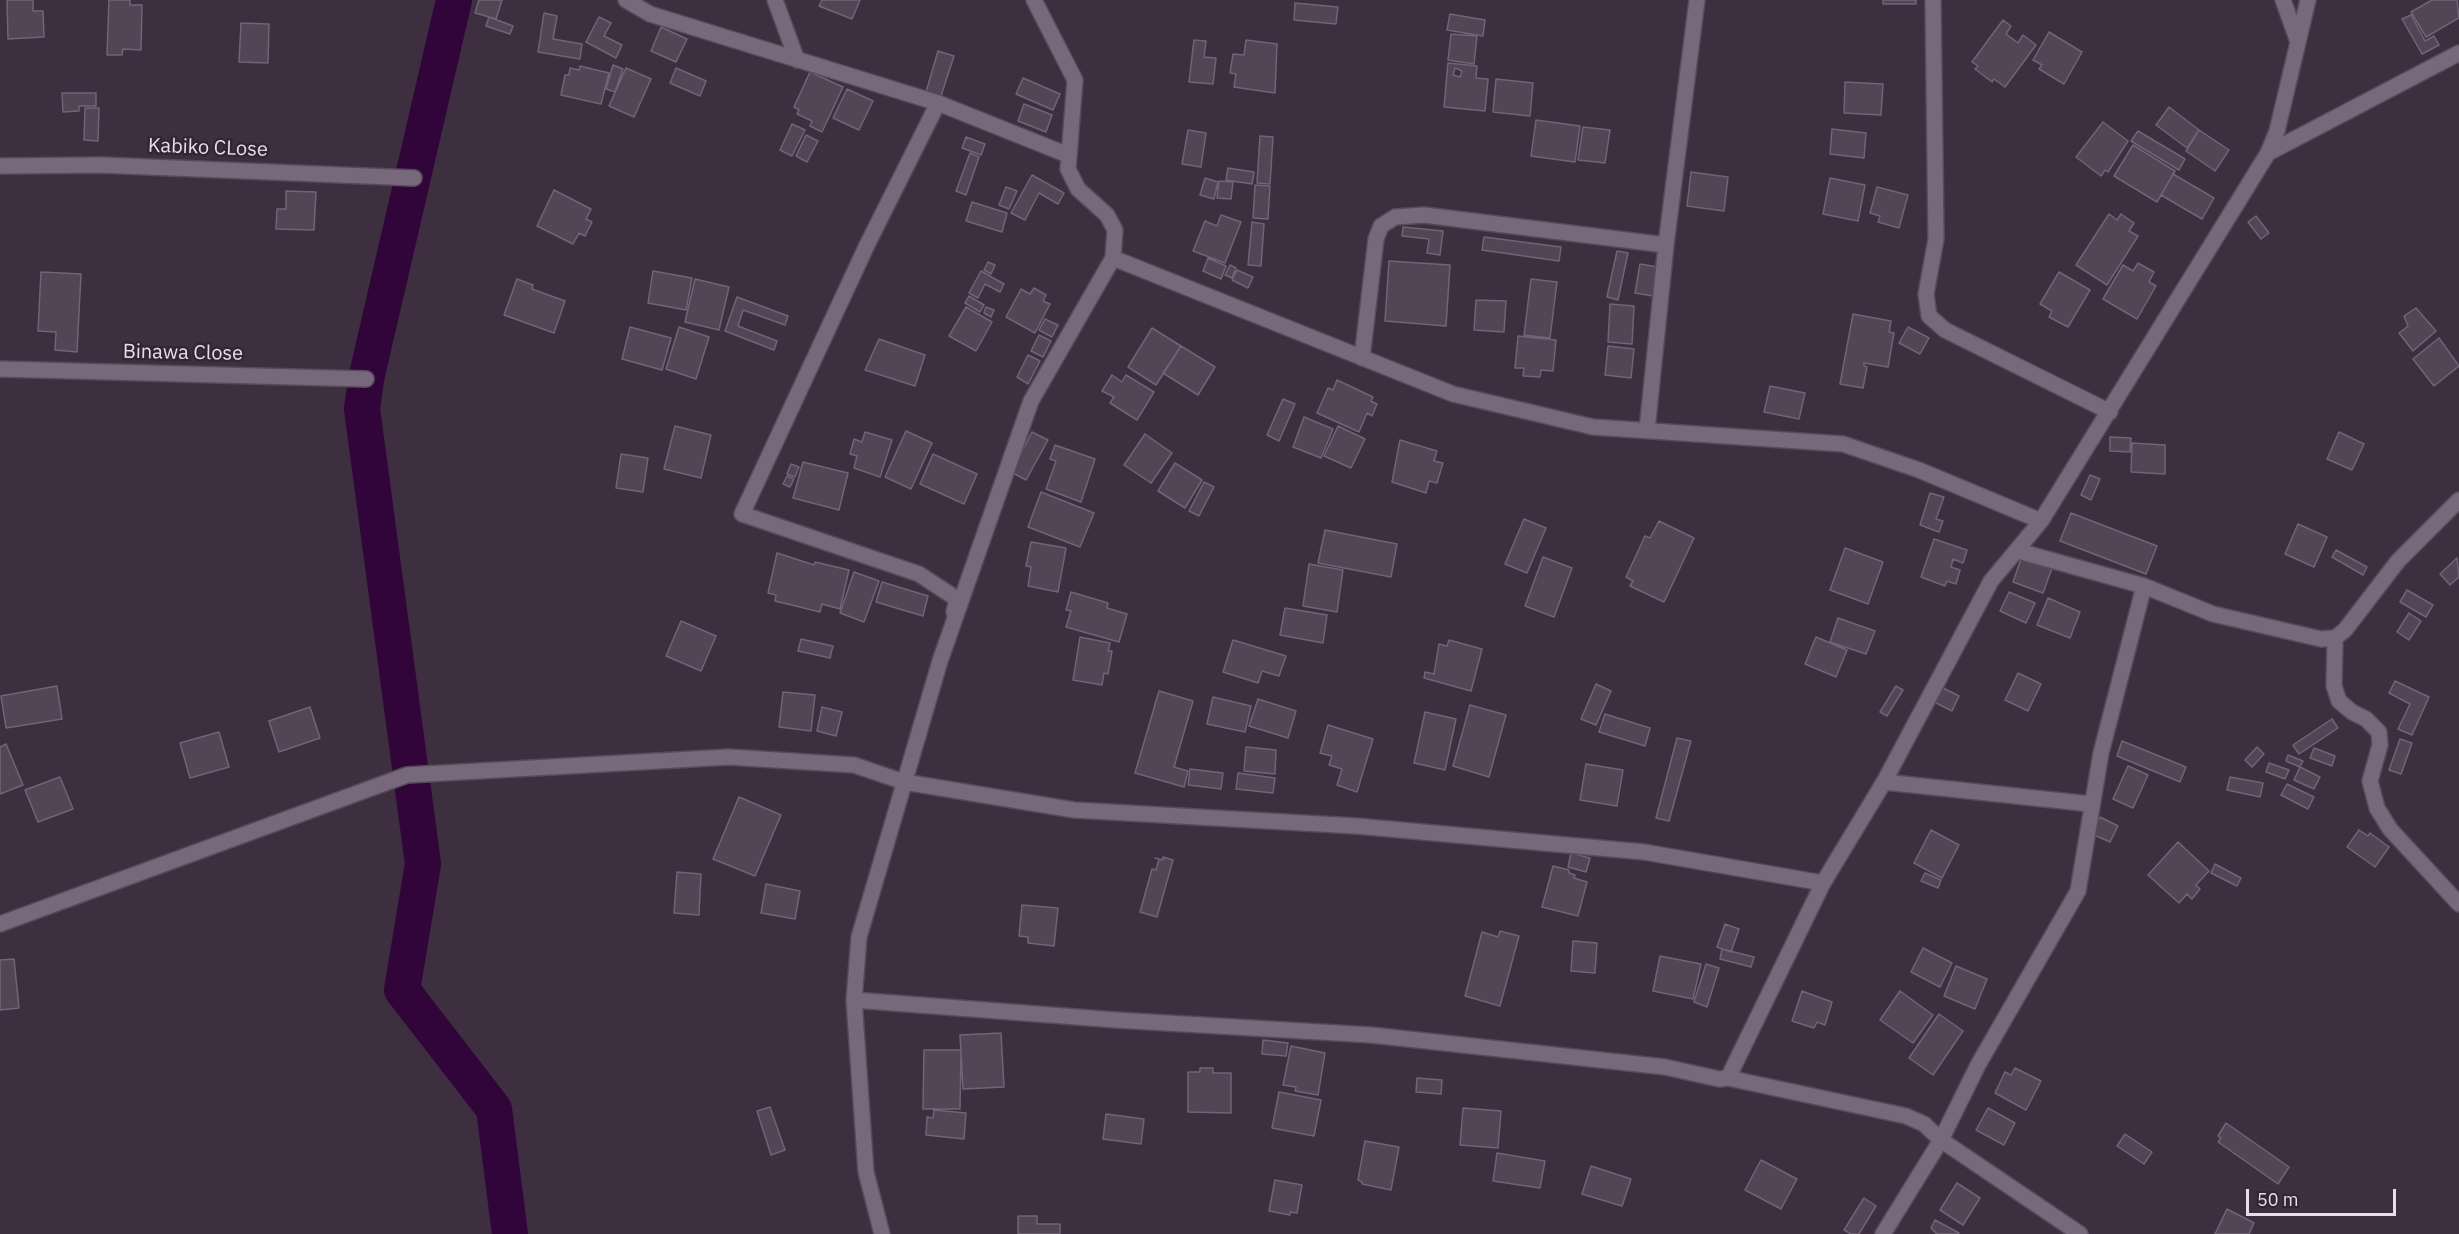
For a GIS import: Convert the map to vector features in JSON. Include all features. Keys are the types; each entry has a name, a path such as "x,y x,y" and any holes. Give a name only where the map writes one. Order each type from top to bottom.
{"street":[{"path":"626,0 650,14 938,103 1068,155"},
{"path":"775,0 797,60"},
{"path":"940,661 1031,401 1113,258 1115,230 1107,214 1078,189 1068,169 1075,80 1034,0"},
{"path":"1647,430 1666,245 1697,0"},
{"path":"1933,0 1936,239 1926,294 1929,316 1945,330 2110,412"},
{"path":"2283,0 2298,44"},
{"path":"1728,1078 1734,1072 1823,884 1884,782 1992,581 2041,521 2268,153 2277,131 2308,0"},
{"path":"2268,153 2459,53"},
{"path":"882,1234 866,1172 854,1000 859,938 957,599 919,574 741,514 867,245 938,103"},
{"name":"Kabiko CLose","path":"0,166 101,165 414,178"},
{"path":"1362,358 1376,239 1381,226 1395,217 1424,215 1666,245"},
{"path":"1113,258 1453,394 1593,427 1843,444 1919,470 2041,521"},
{"name":"Binawa Close","path":"0,369 366,379"},
{"path":"2018,551 2145,586 2213,614 2321,639 2335,638 2345,630 2398,561 2459,500"},
{"path":"1883,1234 1941,1140 1978,1065 2078,891 2101,753 2145,586"},
{"path":"2335,638 2334,686 2339,701 2352,712 2366,719 2379,732 2380,745 2370,781 2377,808 2390,829 2459,904"},
{"path":"0,924 407,775 729,757 854,765 904,782 1074,810 1356,826 1644,852 1823,884"},
{"path":"1884,782 2091,804"},
{"path":"854,1000 1116,1020 1371,1035 1665,1067 1719,1079 1728,1078 1906,1116 1924,1124 1941,1140 2080,1234"}],"building":[{"path":"7,0 33,0 33,11 43,11 44,37 8,39"},
{"path":"109,0 130,0 130,5 142,5 141,50 123,49 122,55 107,55"},
{"path":"479,0 502,0 496,19 475,13"},
{"path":"822,0 860,0 852,19 819,6"},
{"path":"1883,0 1916,0 1916,4 1883,4"},
{"path":"2432,0 2457,0 2459,18 2426,37 2411,12"},
{"path":"1295,3 1338,7 1336,24 1294,20"},
{"path":"544,13 557,16 553,39 582,44 580,59 538,52"},
{"path":"1450,14 1485,20 1483,36 1447,30"},
{"path":"2411,15 2425,41 2434,36 2439,45 2422,54 2402,19"},
{"path":"489,17 513,26 510,34 486,26"},
{"path":"599,17 611,23 604,36 622,45 616,58 586,42"},
{"path":"2003,20 2011,26 2006,34 2018,43 2023,35 2036,45 2005,87 1994,79 1992,82 1975,69 1978,66 1972,62"},
{"path":"241,23 269,24 268,63 239,62"},
{"path":"661,27 687,39 676,62 651,51"},
{"path":"2049,32 2082,52 2064,84 2039,69 2042,65 2033,60"},
{"path":"1451,34 1477,36 1474,64 1448,60"},
{"path":"1194,40 1206,41 1204,57 1216,58 1213,84 1189,82"},
{"path":"1246,40 1277,44 1275,93 1234,87 1236,74 1230,73 1233,54 1244,55"},
{"path":"938,51 954,56 941,96 926,92"},
{"path":"1448,63 1477,66 1476,78 1488,79 1485,111 1444,107","holes":["1455,68 1462,71 1460,77 1453,75"]},
{"path":"613,65 623,69 615,92 606,89"},
{"path":"580,66 609,73 601,104 561,95 565,75 569,75 570,68 579,70"},
{"path":"626,68 651,79 634,117 609,106"},
{"path":"676,68 706,81 700,96 670,83"},
{"path":"810,72 843,87 822,132 810,126 812,121 797,114 799,110 794,107"},
{"path":"1023,78 1060,94 1053,110 1016,94"},
{"path":"1496,79 1533,83 1530,116 1493,112"},
{"path":"1845,82 1883,84 1881,115 1844,113"},
{"path":"847,89 873,101 859,130 833,118"},
{"path":"62,93 96,93 96,106 79,106 79,111 63,112"},
{"path":"1024,104 1052,115 1046,132 1018,121"},
{"path":"2169,107 2199,130 2187,148 2156,125"},
{"path":"85,108 99,108 98,141 84,140"},
{"path":"1536,120 1580,126 1575,162 1531,156"},
{"path":"2103,122 2128,141 2108,172 2105,170 2101,176 2076,157"},
{"path":"792,124 805,130 792,156 780,150"},
{"path":"1583,127 1610,130 1605,163 1578,160"},
{"path":"1832,129 1866,133 1864,158 1830,154"},
{"path":"1188,130 1206,133 1201,167 1182,164"},
{"path":"2199,130 2229,150 2215,171 2186,151"},
{"path":"2138,131 2185,159 2179,170 2131,141"},
{"path":"806,135 818,141 807,162 796,156"},
{"path":"1260,136 1273,137 1270,184 1257,183"},
{"path":"966,137 985,144 981,155 962,148"},
{"path":"2133,145 2175,171 2157,202 2114,176"},
{"path":"970,153 979,157 966,195 956,191"},
{"path":"1228,168 1254,172 1252,184 1226,180"},
{"path":"1691,172 1728,177 1724,211 1687,206"},
{"path":"2173,174 2214,198 2202,219 2161,195"},
{"path":"1032,175 1064,193 1058,204 1039,193 1025,220 1011,213"},
{"path":"1205,178 1218,182 1214,199 1200,195"},
{"path":"1830,178 1865,185 1858,221 1823,214"},
{"path":"1219,181 1233,182 1231,199 1217,198"},
{"path":"1255,185 1270,186 1268,219 1253,218"},
{"path":"1006,187 1017,191 1009,209 999,205"},
{"path":"1877,187 1908,195 1899,228 1878,222 1880,216 1870,213"},
{"path":"554,190 591,209 586,219 592,222 585,236 579,233 573,244 537,226"},
{"path":"286,191 316,192 314,230 276,229 277,209 286,209"},
{"path":"972,202 1007,213 1002,232 966,221"},
{"path":"2109,214 2117,220 2121,214 2134,223 2129,231 2138,236 2107,285 2076,265"},
{"path":"1221,215 1241,222 1225,263 1193,251 1205,221 1217,226"},
{"path":"2256,216 2269,233 2261,239 2248,222"},
{"path":"1252,222 1264,224 1261,266 1248,265"},
{"path":"1403,227 1443,231 1440,255 1427,253 1429,239 1402,236"},
{"path":"1484,237 1561,247 1559,261 1482,250"},
{"path":"1617,251 1628,253 1618,300 1607,297"},
{"path":"1208,258 1226,266 1221,279 1203,271"},
{"path":"1389,261 1450,265 1446,326 1385,321"},
{"path":"988,262 995,265 991,274 984,270"},
{"path":"2138,263 2154,272 2149,282 2156,286 2137,319 2103,299 2123,265 2133,271"},
{"path":"1640,264 1658,267 1653,296 1635,293"},
{"path":"1230,265 1236,268 1232,278 1225,275"},
{"path":"1237,270 1253,277 1248,288 1232,280"},
{"path":"653,271 692,278 686,310 648,303"},
{"path":"981,271 1004,284 1000,292 985,284 978,298 969,293"},
{"path":"41,272 81,274 77,352 55,350 56,332 38,331"},
{"path":"2059,272 2090,290 2068,327 2049,317 2052,311 2040,304"},
{"path":"517,279 533,285 532,289 565,301 554,333 504,315"},
{"path":"695,279 729,287 719,330 685,322"},
{"path":"1531,279 1557,282 1550,338 1524,335"},
{"path":"1034,288 1046,295 1043,301 1050,304 1035,333 1006,317 1021,289 1030,294"},
{"path":"969,296 984,305 980,312 965,303"},
{"path":"737,297 788,316 785,325 743,310 738,326 777,341 774,350 725,331"},
{"path":"1476,300 1506,301 1504,332 1474,330"},
{"path":"1610,304 1634,306 1632,344 1608,342"},
{"path":"966,307 992,322 976,351 949,336"},
{"path":"986,307 994,310 991,317 984,313"},
{"path":"2416,308 2436,331 2413,351 2399,333 2408,326 2404,316"},
{"path":"1853,314 1891,321 1889,332 1894,333 1888,367 1864,363 1867,367 1863,388 1840,384"},
{"path":"1045,319 1058,325 1052,337 1039,330"},
{"path":"630,327 671,338 662,370 622,359"},
{"path":"679,327 709,337 696,379 666,369"},
{"path":"1908,327 1929,338 1920,354 1899,343"},
{"path":"1152,328 1181,346 1156,385 1128,367"},
{"path":"1039,335 1051,341 1043,357 1031,351"},
{"path":"1518,336 1556,340 1553,371 1541,370 1540,377 1523,376 1524,368 1515,368"},
{"path":"2439,338 2459,366 2434,386 2413,359"},
{"path":"879,339 925,355 915,386 865,370"},
{"path":"1181,346 1215,367 1198,395 1163,373"},
{"path":"1608,346 1634,349 1631,378 1605,375"},
{"path":"1028,355 1040,361 1028,384 1017,377"},
{"path":"1112,375 1122,382 1126,375 1154,392 1137,420 1110,403 1114,397 1102,391"},
{"path":"1337,380 1373,397 1371,401 1377,404 1372,416 1367,413 1359,432 1317,413 1328,388 1333,390"},
{"path":"1770,386 1805,393 1799,419 1764,412"},
{"path":"1283,399 1295,404 1279,441 1267,435"},
{"path":"1304,417 1333,429 1321,458 1293,447"},
{"path":"675,426 711,435 701,478 664,469"},
{"path":"1338,426 1365,439 1351,468 1324,456"},
{"path":"906,431 932,443 911,489 885,477"},
{"path":"865,432 892,440 880,477 854,468 857,456 850,454 854,439 862,442"},
{"path":"1032,432 1048,440 1026,480 1011,472"},
{"path":"2339,432 2364,444 2352,470 2327,459"},
{"path":"1145,434 1172,453 1151,483 1124,465"},
{"path":"2110,437 2131,438 2130,452 2110,451"},
{"path":"1400,440 1437,451 1434,461 1443,463 1437,483 1429,481 1426,493 1392,482"},
{"path":"2132,443 2165,445 2165,474 2131,472"},
{"path":"1055,445 1095,459 1081,502 1046,489 1056,461 1050,459"},
{"path":"621,454 648,458 643,492 616,488"},
{"path":"933,454 977,474 964,504 920,484"},
{"path":"803,462 848,473 839,510 793,498"},
{"path":"1175,463 1202,480 1185,508 1158,491"},
{"path":"791,464 799,467 795,477 787,474"},
{"path":"2090,475 2100,479 2091,500 2081,495"},
{"path":"787,476 794,479 790,487 783,484"},
{"path":"1204,482 1214,487 1199,516 1189,511"},
{"path":"1041,492 1094,513 1080,547 1028,527"},
{"path":"1930,493 1944,497 1936,519 1943,521 1939,532 1920,525"},
{"path":"2071,513 2157,546 2146,574 2060,541"},
{"path":"1524,519 1546,528 1527,573 1505,564"},
{"path":"1659,521 1694,538 1664,602 1630,586 1633,581 1626,577 1645,536 1650,538"},
{"path":"2298,524 2327,537 2314,567 2285,554"},
{"path":"1325,530 1397,544 1391,577 1318,563"},
{"path":"1934,539 1967,550 1963,563 1953,559 1951,567 1960,570 1956,584 1947,581 1945,586 1921,577"},
{"path":"1031,542 1066,548 1058,592 1028,586 1031,567 1026,566"},
{"path":"1845,548 1883,562 1868,604 1830,590"},
{"path":"2336,550 2367,567 2363,575 2332,557"},
{"path":"777,553 814,565 815,562 849,570 840,609 822,604 820,612 775,601 776,595 768,593"},
{"path":"2022,556 2052,568 2043,593 2013,582"},
{"path":"1543,557 1572,568 1554,617 1525,606"},
{"path":"2457,558 2459,577 2450,585 2440,574"},
{"path":"1309,564 1343,570 1337,612 1303,606"},
{"path":"854,572 879,581 864,622 840,613"},
{"path":"882,582 928,596 923,616 876,602"},
{"path":"2407,590 2433,605 2426,617 2400,602"},
{"path":"1071,592 1108,603 1107,608 1127,614 1119,642 1066,627 1071,611 1066,610"},
{"path":"2009,592 2035,603 2026,623 2000,611"},
{"path":"2048,598 2080,612 2070,638 2037,625"},
{"path":"1285,608 1327,615 1323,643 1280,635"},
{"path":"2409,613 2421,621 2409,640 2397,632"},
{"path":"1838,618 1875,631 1866,654 1830,642"},
{"path":"681,621 716,636 701,671 666,656"},
{"path":"1080,637 1110,643 1108,651 1112,651 1108,674 1104,673 1102,685 1073,680"},
{"path":"1816,637 1847,650 1836,677 1805,664"},
{"path":"801,639 833,646 830,658 798,651"},
{"path":"1233,640 1286,656 1279,676 1262,671 1258,683 1223,672"},
{"path":"1449,640 1482,649 1471,691 1424,678 1425,672 1434,674 1439,644 1447,646"},
{"path":"2018,673 2041,684 2028,711 2005,700"},
{"path":"2395,681 2429,697 2412,735 2398,729 2410,704 2389,693"},
{"path":"1596,684 1611,691 1596,725 1581,719"},
{"path":"57,686 62,719 6,728 1,696"},
{"path":"1896,686 1903,690 1887,716 1880,712"},
{"path":"1941,687 1959,696 1952,711 1934,702"},
{"path":"1159,691 1193,701 1174,767 1188,771 1184,787 1135,773"},
{"path":"783,692 815,695 811,731 779,727"},
{"path":"1213,697 1251,706 1245,732 1207,724"},
{"path":"1258,699 1296,711 1288,738 1249,726"},
{"path":"1470,705 1506,715 1489,777 1453,766"},
{"path":"310,707 320,738 279,752 269,721"},
{"path":"822,707 842,712 836,736 817,731"},
{"path":"1425,712 1456,719 1445,770 1414,763"},
{"path":"1605,714 1650,728 1645,746 1599,732"},
{"path":"2332,719 2338,728 2299,754 2293,745"},
{"path":"1328,725 1373,739 1357,792 1337,785 1342,769 1329,765 1332,756 1320,753"},
{"path":"219,732 229,767 190,778 180,743"},
{"path":"1677,738 1691,741 1669,821 1656,818"},
{"path":"2400,739 2412,743 2401,774 2389,770"},
{"path":"2122,741 2186,767 2180,782 2117,756"},
{"path":"6,744 23,785 0,794 0,747"},
{"path":"1246,747 1276,750 1275,774 1244,771"},
{"path":"2257,747 2264,754 2252,767 2245,760"},
{"path":"2314,748 2335,756 2332,766 2310,758"},
{"path":"2288,755 2303,761 2300,767 2286,761"},
{"path":"2269,763 2289,770 2285,779 2266,772"},
{"path":"1586,764 1623,770 1617,806 1580,800"},
{"path":"2128,766 2148,775 2133,808 2113,799"},
{"path":"2300,767 2320,777 2314,789 2294,780"},
{"path":"1190,769 1223,773 1221,789 1188,785"},
{"path":"1238,773 1275,778 1273,793 1236,789"},
{"path":"60,777 73,809 38,822 25,790"},
{"path":"2230,777 2263,783 2260,797 2227,790"},
{"path":"2287,784 2314,797 2308,809 2281,795"},
{"path":"739,797 781,815 755,876 713,859"},
{"path":"2100,817 2118,826 2110,842 2092,834"},
{"path":"1931,830 1959,845 1942,878 1914,863"},
{"path":"2359,830 2368,836 2370,833 2389,847 2375,867 2347,847"},
{"path":"2178,842 2209,871 2196,885 2200,889 2192,899 2187,894 2179,903 2148,875"},
{"path":"1571,853 1590,858 1586,872 1568,867"},
{"path":"1163,857 1173,860 1157,917 1140,912 1152,869 1156,870 1159,859 1163,860"},
{"path":"2215,864 2241,878 2237,886 2211,873"},
{"path":"1553,866 1569,870 1569,873 1575,875 1574,878 1587,882 1578,916 1542,907"},
{"path":"677,872 701,874 699,915 674,913"},
{"path":"1925,873 1941,880 1938,888 1921,881"},
{"path":"766,884 800,891 795,919 761,913"},
{"path":"1022,905 1058,908 1054,946 1028,943 1028,937 1019,936"},
{"path":"1725,924 1739,929 1731,952 1717,947"},
{"path":"1500,931 1519,936 1500,1006 1465,996 1482,932 1498,937"},
{"path":"1573,941 1597,943 1595,973 1571,971"},
{"path":"1923,948 1952,963 1940,987 1911,972"},
{"path":"1722,949 1754,957 1751,967 1720,959"},
{"path":"1660,956 1701,964 1693,999 1653,991"},
{"path":"14,959 19,1008 0,1010 0,960"},
{"path":"1706,964 1719,968 1707,1007 1694,1002"},
{"path":"1956,966 1987,979 1975,1009 1944,996"},
{"path":"1802,991 1832,1002 1825,1025 1817,1022 1814,1028 1792,1021"},
{"path":"1900,991 1933,1015 1913,1043 1880,1020"},
{"path":"1939,1014 1963,1031 1933,1075 1909,1058"},
{"path":"1001,1033 1004,1087 963,1089 960,1035"},
{"path":"1263,1040 1288,1043 1286,1056 1262,1054"},
{"path":"1291,1046 1325,1053 1318,1095 1295,1091 1296,1087 1283,1085"},
{"path":"924,1050 961,1050 960,1109 923,1109"},
{"path":"1200,1068 1213,1068 1213,1073 1231,1073 1231,1113 1188,1112 1188,1072 1200,1072"},
{"path":"2015,1068 2041,1081 2026,1110 1995,1093 2005,1072 2011,1075"},
{"path":"1417,1078 1442,1080 1441,1094 1416,1092"},
{"path":"1279,1092 1321,1100 1314,1136 1272,1128"},
{"path":"770,1107 785,1150 771,1155 757,1111"},
{"path":"1463,1108 1501,1111 1498,1148 1460,1145"},
{"path":"1988,1108 2015,1123 2004,1145 1976,1130"},
{"path":"934,1110 966,1113 964,1139 926,1135 927,1117 933,1118"},
{"path":"1106,1114 1144,1119 1141,1144 1103,1139"},
{"path":"2226,1123 2289,1167 2278,1184 2218,1142 2221,1138 2218,1136"},
{"path":"2125,1134 2152,1152 2144,1164 2117,1146"},
{"path":"1365,1141 1399,1147 1391,1190 1362,1184 1358,1180"},
{"path":"1497,1153 1545,1161 1540,1188 1493,1181"},
{"path":"1761,1160 1797,1179 1781,1209 1745,1190"},
{"path":"1591,1166 1631,1179 1622,1206 1582,1194"},
{"path":"1275,1180 1302,1185 1297,1213 1290,1212 1290,1215 1269,1211"},
{"path":"1957,1183 1980,1198 1963,1225 1940,1210"},
{"path":"1864,1198 1876,1206 1859,1234 1851,1234 1844,1230"},
{"path":"2227,1209 2254,1223 2249,1234 2215,1234"},
{"path":"1018,1216 1037,1216 1037,1224 1060,1224 1060,1234 1018,1234"},
{"path":"1935,1220 1959,1233 1937,1234 1931,1228"}],"waterway":[{"path":"454,0 366,379 362,409 423,864 402,990 494,1109 510,1234"}]}
